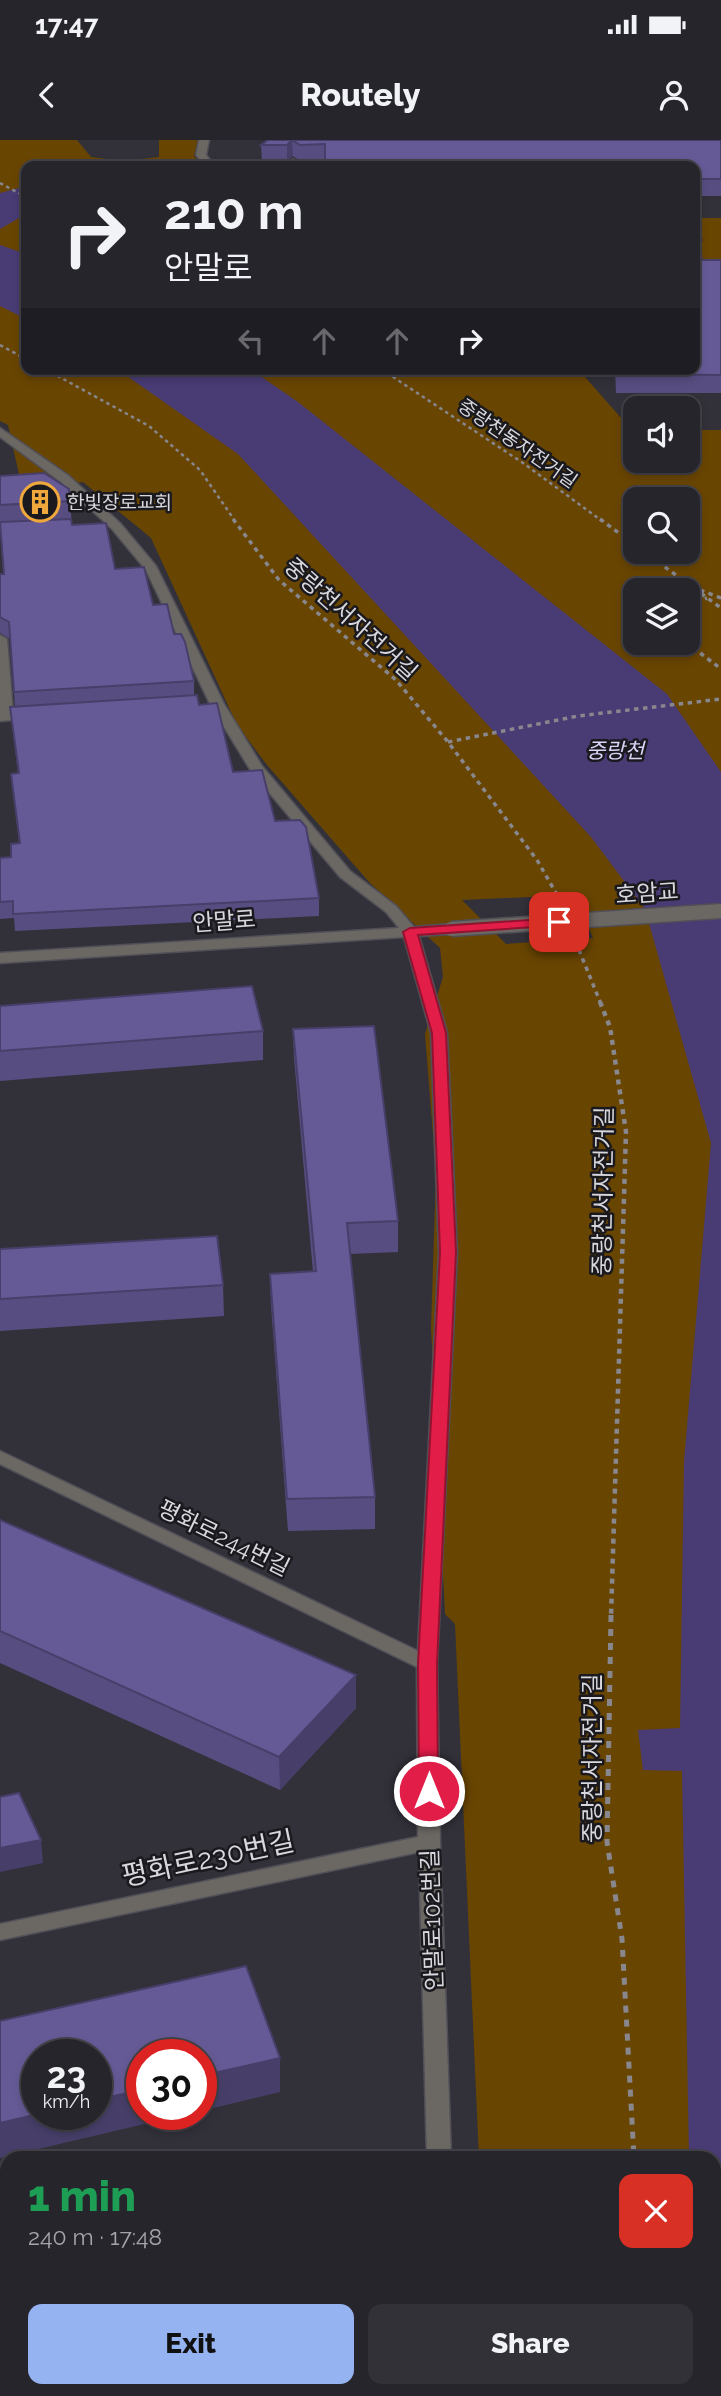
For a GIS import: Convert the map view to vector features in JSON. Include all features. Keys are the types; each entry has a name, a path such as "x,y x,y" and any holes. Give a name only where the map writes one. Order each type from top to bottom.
{"street":[{"path":"204,140 201,155 206,161"},
{"path":"0,432 65,479 116,526 152,569 211,704 256,768 345,874 391,909 410,932"},
{"path":"90,527 116,526"},
{"path":"0,639 3,717 46,714"},
{"name":"호암교","path":"451,929 721,911"},
{"name":"안말로","path":"0,958 451,929"},
{"name":"안말로102번길","path":"410,932 439,1033 448,1252 427,1664 429,1842 439,2151"},
{"name":"평화로244번길","path":"0,1457 427,1664"},
{"name":"평화로230번길","path":"0,1932 429,1842"}],"path":[{"path":"0,183 21,194"},
{"path":"0,345 21,356"},
{"name":"중랑천서자전거길","path":"57,375 120,408 188,457 213,484 253,548 279,580 396,680 448,742 537,860 561,904"},
{"name":"중랑천동자전거길","path":"390,375 523,463 623,536"},
{"path":"661,564 680,578"},
{"path":"700,589 721,598"},
{"path":"700,593 721,608"},
{"path":"700,601 708,598"},
{"path":"700,652 721,669"},
{"path":"448,742 578,716 721,699"},
{"name":"중랑천서자전거길","path":"575,941 610,1027 626,1132 615,1435 607,1842 622,1938 634,2151"}],"shaded area":[{"path":"0,140 77,140 91,157 123,161 21,161 21,375 583,375 623,419 623,473 700,473 700,430 721,430 721,2151 479,2151 455,1624 445,1614 431,1328 436,1173 425,1034 443,977 440,948 369,882 267,765 237,725 151,538 83,482 23,492 8,425 0,421","holes":["574,895 593,938 506,944 462,900"]},
{"path":"159,140 198,140 194,156 198,161 123,161 159,157"},
{"path":"700,218 721,218 721,273 700,274 700,241 703,241"}],"water":[{"path":"21,187 21,217 0,229 0,193"},
{"path":"0,245 21,252 21,316 0,306"},
{"name":"중랑천","path":"126,375 259,375 298,402 667,694 721,772 721,2151 689,2151 682,1771 643,1770 638,1730 680,1728 684,1462 711,1143 645,909 591,837 238,454"}],"building":[{"path":"268,140 292,140 287,145 261,145"},
{"path":"292,140 721,140 721,179 700,179 700,161 325,161 325,144 300,145"},
{"path":"700,247 702,260 721,260 721,375 700,375"},
{"path":"44,473 69,489 70,501 0,505 0,476"},
{"path":"71,519 72,525 106,523 115,569 144,567 153,605 167,604 174,634 181,634 185,642 194,681 14,692 9,622 0,617 0,574 4,574 0,522"},
{"path":"197,695 199,705 217,703 233,772 262,770 275,821 300,820 306,827 319,898 13,914 13,901 0,902 0,858 11,857 11,844 20,843 11,774 19,773 10,707"},
{"path":"252,986 263,1031 0,1051 0,1006"},
{"path":"374,1026 398,1221 347,1223 375,1497 287,1499 270,1274 316,1271 293,1029"},
{"path":"217,1236 223,1285 0,1299 0,1249"},
{"path":"0,1520 356,1675 279,1757 0,1631"},
{"path":"19,1793 41,1840 0,1848 0,1797"},
{"path":"246,1966 280,2058 217,2072 217,2039 126,2039 126,2093 112,2097 112,2039 21,2039 21,2118 0,2123 0,2021"}],"place":[{"name":"한빛장로교회","path":"40,502"}],"route":[{"path":"429,1791 427,1664 448,1252 439,1033 410,932 559,922"}]}
